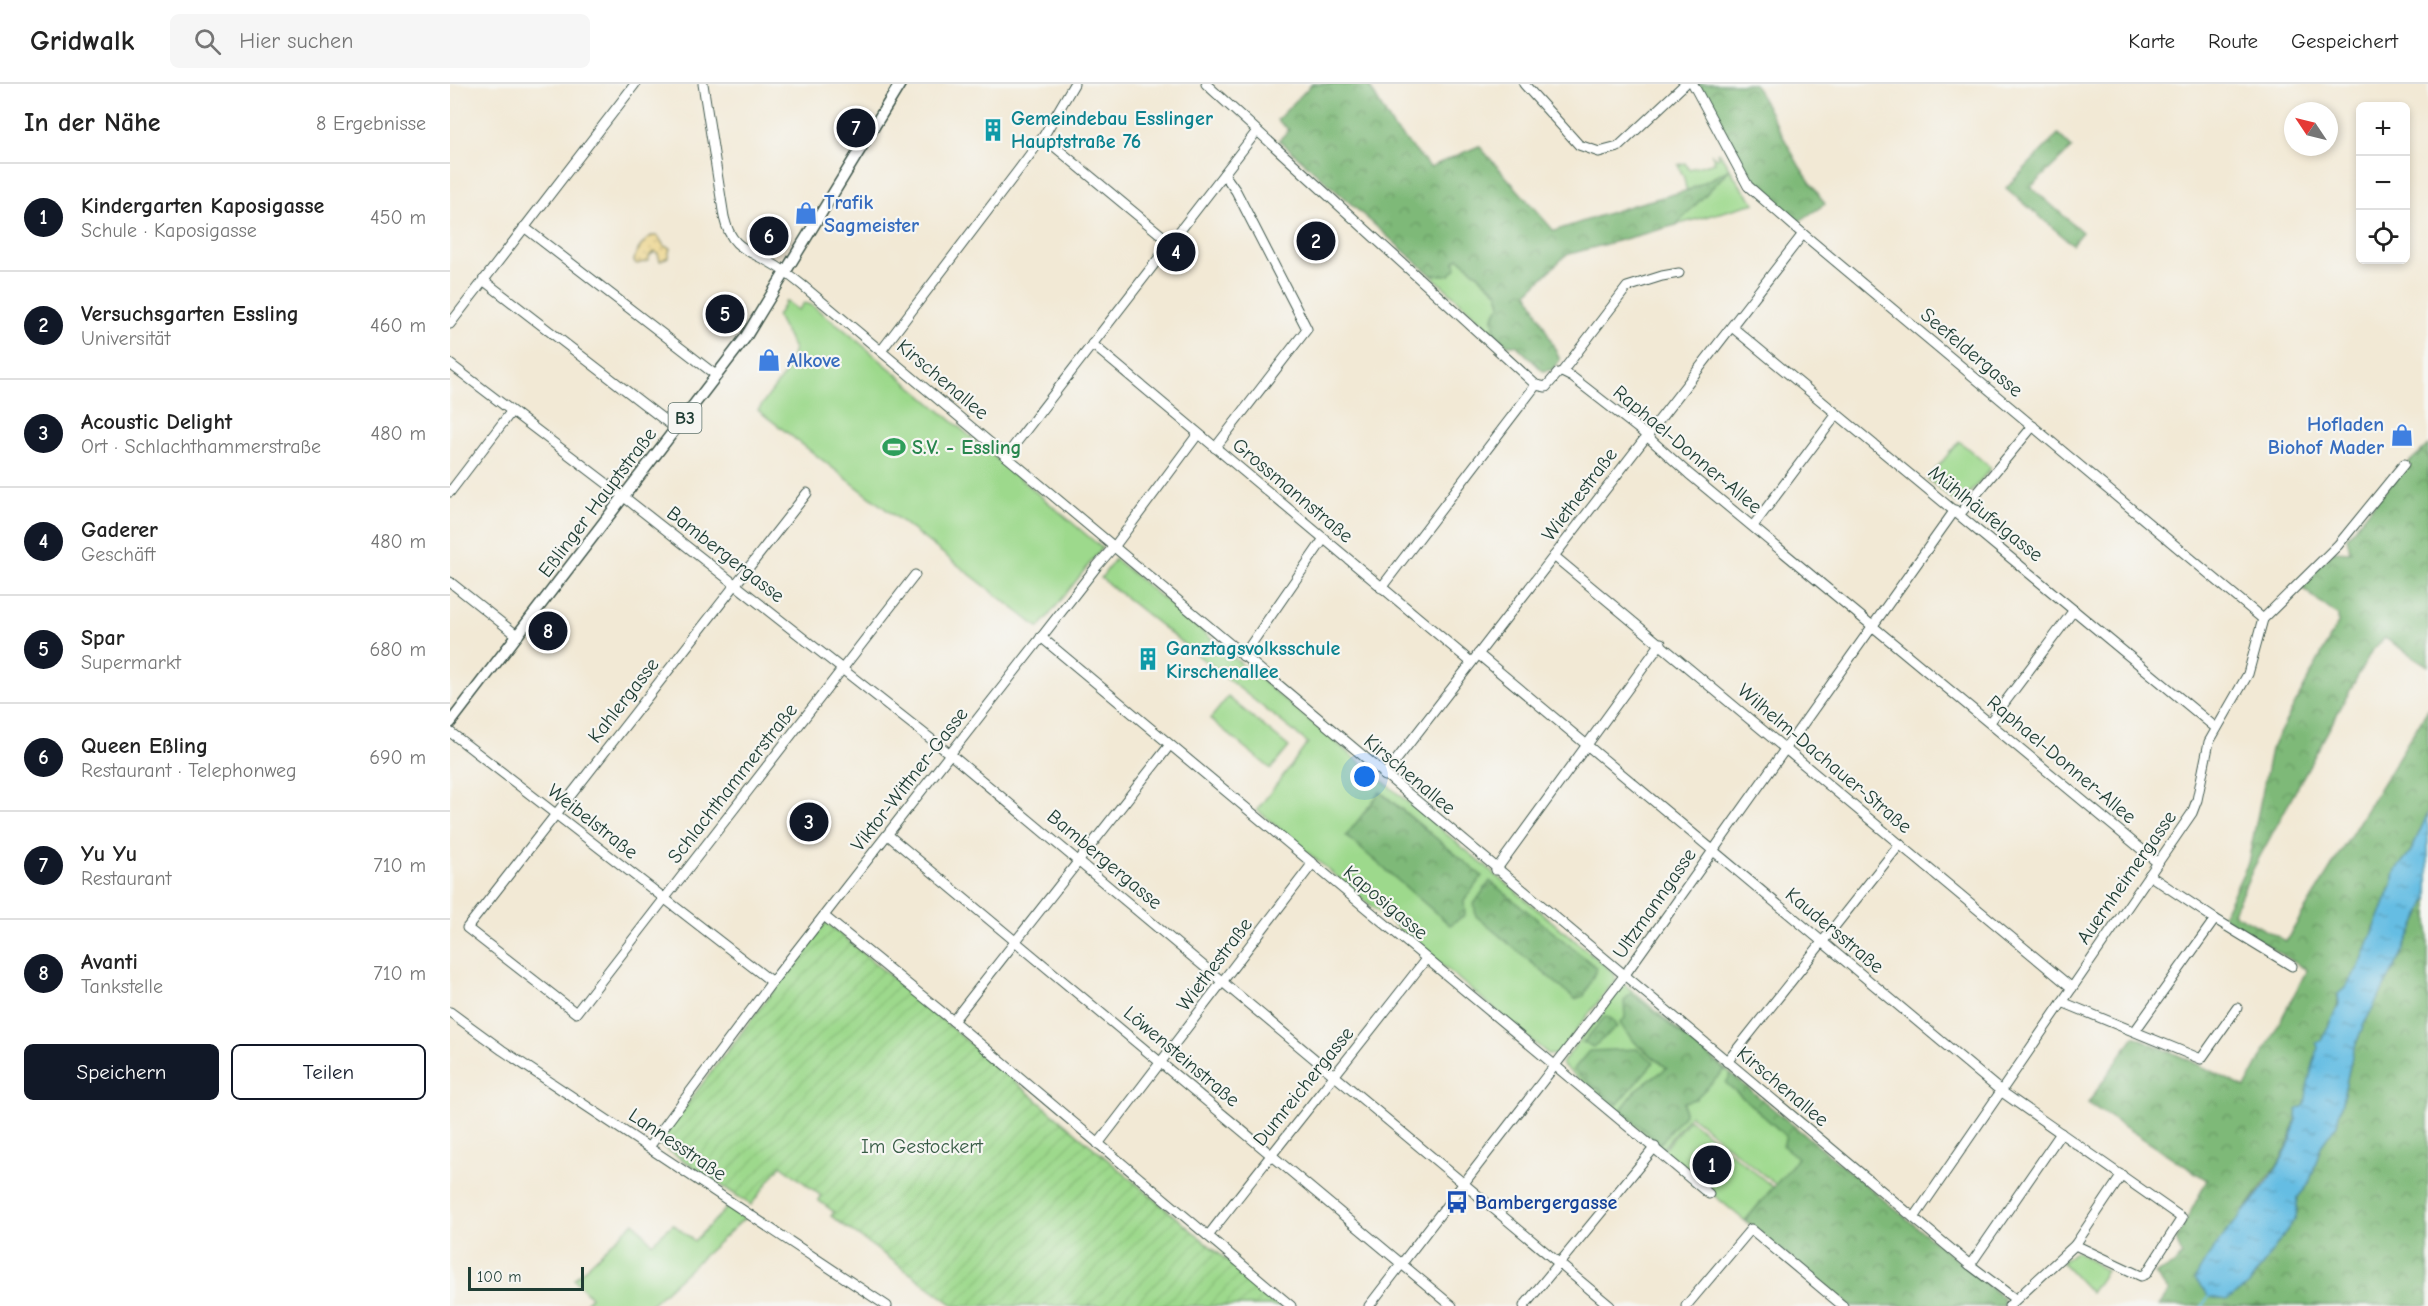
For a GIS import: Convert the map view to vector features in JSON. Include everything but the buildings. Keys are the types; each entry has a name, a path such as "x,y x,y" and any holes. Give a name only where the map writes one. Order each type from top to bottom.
{"main road":[{"name":"Eßlinger Hauptstraße","path":"450,723 745,338 900,84"}],"street":[{"path":"450,324 635,84"},
{"name":"Kirschenallee","path":"703,84 721,200 729,234 737,245 786,273 881,351 1114,545 1384,776 1970,1265 2012,1303"},
{"path":"881,351 1043,137 1074,84"},
{"path":"1206,84 1536,385 1546,387 1558,373 1562,372 1627,287 1653,278 1679,273"},
{"path":"1524,84 1580,145 1599,152 1618,147 1685,84"},
{"name":"Seefeldergasse","path":"1693,84 1748,186 2264,619"},
{"path":"1006,456 1257,131"},
{"path":"1043,137 1171,243"},
{"path":"1215,448 1307,329 1236,191 1224,174"},
{"path":"524,227 717,376"},
{"name":"Wiethestraße","path":"1384,776 1803,234"},
{"path":"483,280 676,429"},
{"name":"Mühlhäufelgasse","path":"1731,327 1958,512 2216,728"},
{"name":"Grossmannstraße","path":"1092,344 1323,540 1475,658"},
{"name":"Bambergergasse","path":"450,364 950,754 1610,1306"},
{"name":"Raphael-Donner-Allee","path":"1562,372 1572,377 1646,436 2158,863"},
{"path":"1382,588 1536,385"},
{"path":"450,492 511,412"},
{"path":"1753,526 1837,414"},
{"name":"Ultzmanngasse","path":"1368,1306 1624,976 1958,512 2033,426"},
{"name":"Viktor-Wittner-Gasse","path":"649,1147 772,982 1114,545 1198,434"},
{"name":"Auernheimergasse","path":"1914,1218 2192,813 2197,800 2209,742 2248,674 2264,619 2338,545 2404,464"},
{"name":"Kahlergasse","path":"576,1013 467,928 807,493"},
{"path":"1242,656 1323,540"},
{"name":"Wilhelm-Dachauer-Straße","path":"1554,556 2072,988"},
{"name":"Schlachthammerstraße","path":"576,1013 915,575"},
{"path":"450,582 518,636"},
{"path":"1990,722 2074,610"},
{"name":"Kaposigasse","path":"1041,637 1655,1147 1708,1194"},
{"path":"1496,870 1661,643"},
{"name":"Kaudersstraße","path":"1475,658 1587,746 2002,1092 2182,1218 2145,1274 2141,1276 2075,1245"},
{"name":"Weibelstraße","path":"450,732 772,982"},
{"path":"953,1021 1170,746"},
{"name":"Löwensteinstraße","path":"888,835 1452,1306"},
{"path":"1727,1062 1823,944 1900,844"},
{"name":"Wiethestraße","path":"1098,1144 1313,863"},
{"path":"2149,875 2292,966"},
{"path":"824,916 953,1021 1291,1306"},
{"path":"2135,1031 2215,918"},
{"name":"Dumreichergasse","path":"1208,1236 1271,1154 1336,1077 1426,959"},
{"path":"2062,1002 2201,1059 2237,1008"},
{"name":"Lannesstraße","path":"450,1012 502,1050 887,1306"},
{"path":"1970,1265 2061,1133"},
{"path":"1524,1306 1655,1147"},
{"path":"2012,1303 2075,1245 2122,1175"},
{"path":"1686,1306 1751,1229 1843,1306"}],"green space":[{"path":"1312,84 1368,84 1393,127 1430,167 1479,146 1554,231 1633,205 1689,190 1730,169 1676,225 1566,255 1528,292 1560,360 1552,370 1543,371 1516,345 1507,345 1495,334 1493,317 1501,304 1498,292 1459,258 1455,261 1456,268 1450,275 1431,275 1279,140 1289,130 1277,120"},
{"path":"1698,84 1754,84 1800,167 1825,204 1798,222 1754,185"},
{"path":"2058,134 2072,148 2031,187 2082,232 2072,244 2006,188"},
{"path":"1719,152 1742,188 1755,203 1676,225 1728,171 1689,190 1686,189 1678,165 1685,163 1689,169 1715,162 1712,155 1719,157 1717,153"},
{"path":"1458,257 1498,293 1501,304 1493,317 1495,334 1431,275 1450,275"},
{"name":"S.V. - Essling","path":"786,301 798,310 804,303 811,305 841,327 1102,548 1039,628 758,410 789,368 794,349 777,316"},
{"path":"1959,441 1991,468 1963,501 1955,502 1928,479"},
{"path":"2428,445 2428,666 2385,638 2372,650 2253,869 2233,913 2286,941 2428,709 2428,813 2411,851 2396,870 2359,967 2345,988 2338,994 2337,1008 2314,1060 2305,1105 2297,1111 2290,1141 2278,1164 2230,1230 2209,1296 2227,1300 2249,1285 2296,1217 2298,1197 2309,1184 2321,1146 2337,1124 2353,1052 2363,1026 2428,898 2428,1305 2159,1306 2169,1292 2155,1274 2174,1265 2182,1255 2176,1240 2207,1180 2088,1103 2134,1036 2245,1088 2307,970 2222,917 2248,863 2271,749 2338,623 2338,616 2299,586 2334,551 2350,552 2347,537 2406,465"},
{"path":"1115,559 1614,973 1616,979 1557,1055 1548,1054 1257,810 1308,743 1101,578","holes":["1381,792 1481,876 1464,901"]},
{"path":"1228,697 1289,747 1271,769 1210,719"},
{"path":"1380,792 1482,876 1464,901 1465,915 1450,925 1346,836"},
{"path":"1490,881 1597,968 1584,996 1575,999 1476,916 1474,904"},
{"name":"Im Gestockert","path":"826,922 1281,1306 955,1306 831,1216 834,1212 818,1200 821,1196 781,1165 751,1205 657,1143"},
{"path":"1624,984 1731,1074 1727,1083 1786,1136 1798,1158 1776,1185 1690,1115 1662,1149 1561,1064","holes":["1625,1018 1696,1099 1684,1101 1636,1090 1667,1068 1638,1046 1620,1023"]},
{"path":"1631,993 1725,1070 1695,1099 1684,1102 1684,1114 1660,1144 1621,1110 1636,1090 1667,1068 1635,1042 1620,1023 1625,1018 1624,1001"},
{"path":"1605,1016 1612,1019 1617,1027 1593,1047 1583,1043"},
{"path":"1637,1049 1654,1062 1617,1105 1573,1070 1589,1051"},
{"path":"1731,1074 2003,1298 2004,1306 1850,1306 1745,1221 1798,1158 1783,1146 1786,1136 1726,1083"},
{"path":"1689,1119 1773,1187 1745,1221 1662,1152"},
{"path":"730,1205 747,1216 649,1306 582,1306 591,1297 574,1279 634,1222 652,1243 673,1224 694,1241"},
{"path":"2076,1251 2106,1271 2091,1293 2062,1262"}],"sand":[{"path":"651,236 658,236 664,246 670,248 668,257 660,261 655,252 650,255 648,261 637,264 634,262 636,255"}],"water":[{"path":"2428,813 2428,898 2363,1026 2353,1052 2337,1124 2321,1146 2309,1184 2298,1197 2296,1217 2248,1286 2227,1300 2209,1297 2195,1279 2217,1244 2257,1196 2281,1161 2291,1138 2297,1110 2305,1105 2308,1083 2318,1047 2316,1043 2321,1041 2339,1004 2338,994 2345,988 2359,967 2396,870 2411,851"}],"waterway":[{"path":"2202,1306 2209,1296"}],"place":[{"name":"Yu Yu","path":"856,128"},
{"name":"Gemeindebau Esslinger Hauptstraße 76","path":"993,130"},
{"name":"Trafik Sagmeister","path":"806,213"},
{"name":"Queen Eßling","path":"769,236"},
{"name":"Versuchsgarten Essling","path":"1316,241"},
{"name":"Gaderer","path":"1176,252"},
{"name":"Spar","path":"725,314"},
{"name":"Alkove","path":"769,360"},
{"name":"Hofladen Biohof Mader","path":"2402,435"},
{"name":"S.V. - Essling","path":"894,447"},
{"name":"Avanti","path":"548,631"},
{"name":"Ganztagsvolksschule Kirschenallee","path":"1148,659"},
{"name":"Acoustic Delight","path":"809,822"},
{"name":"Kindergarten Kaposigasse","path":"1712,1165"},
{"name":"Bambergergasse","path":"1457,1202"}]}
